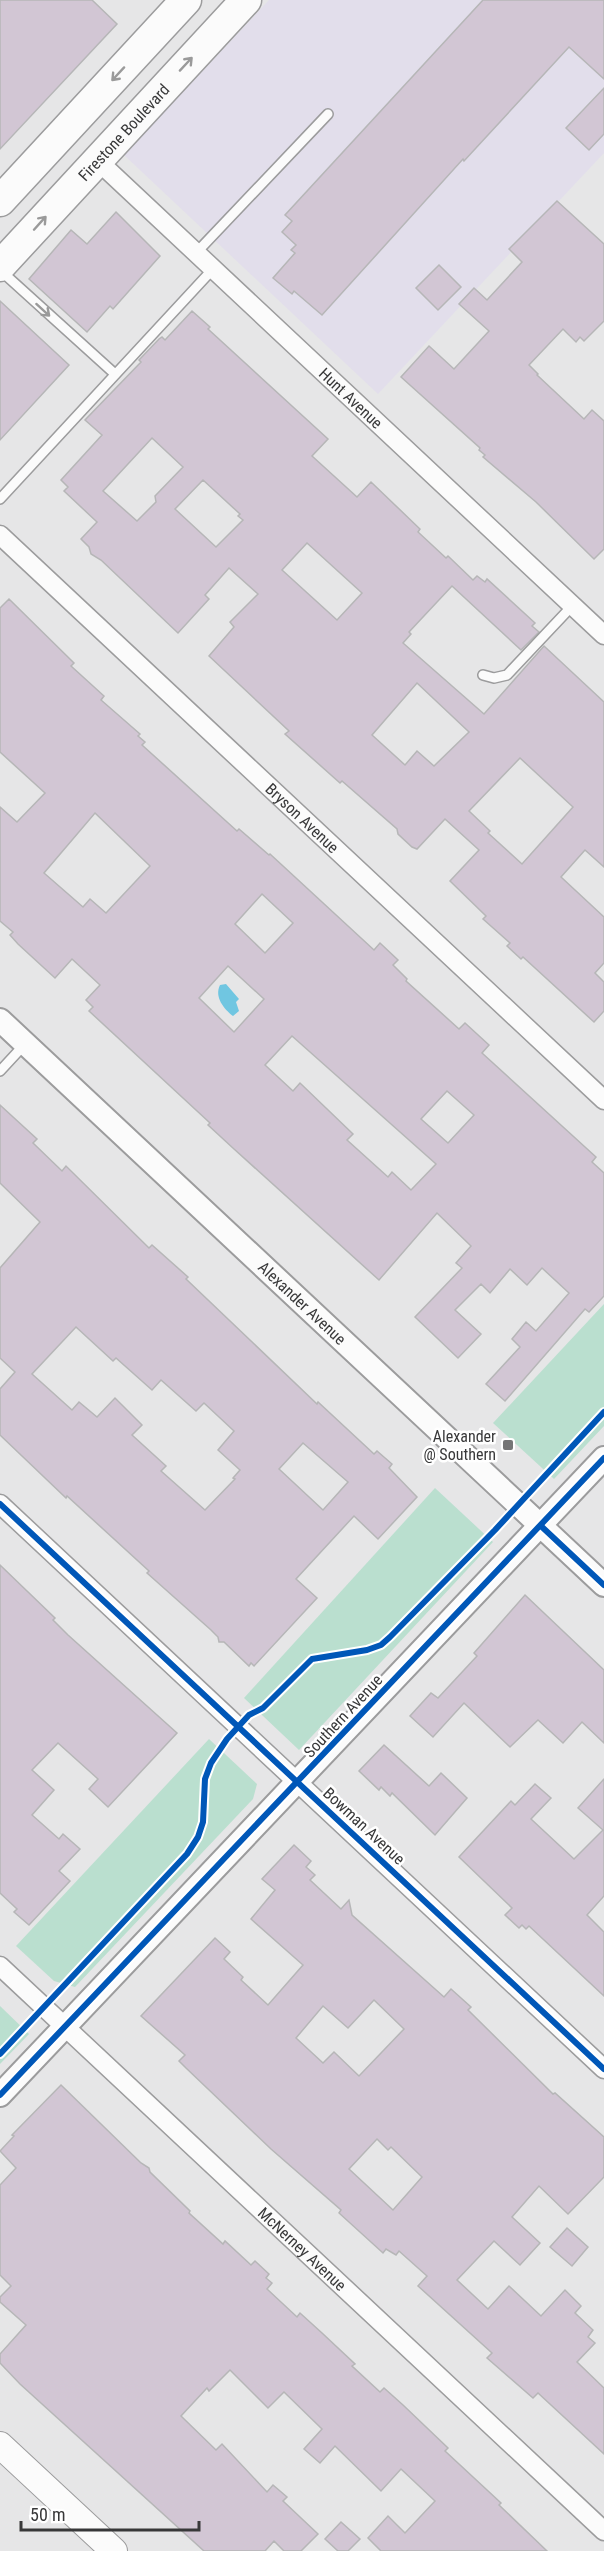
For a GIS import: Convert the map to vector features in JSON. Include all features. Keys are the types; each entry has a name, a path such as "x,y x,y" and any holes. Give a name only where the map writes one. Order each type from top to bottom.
{"main road":[{"path":"0,201 186,0"},
{"name":"Firestone Boulevard","path":"0,268 246,0"},
{"path":"0,2445 114,2551"}],"street":[{"name":"Hunt Avenue","path":"97,160 604,634"},
{"name":"Bryson Avenue","path":"0,535 604,1100"},
{"name":"Alexander Avenue","path":"0,1020 604,1585"},
{"name":"Southern Avenue","path":"0,2095 604,1458"},
{"name":"Bowman Avenue","path":"0,1504 604,2069"},
{"name":"McNerney Avenue","path":"0,1966 604,2531"}],"lane":[{"path":"196,253 328,114"},
{"path":"0,268 115,374"},
{"path":"0,499 213,269"},
{"path":"483,675 494,678 507,675 573,605"},
{"path":"0,1071 25,1044"}],"shaded area":[{"path":"269,0 604,0 604,153 378,394 124,155"}],"green space":[{"path":"604,1304 604,1426 554,1479 493,1423"},
{"path":"435,1488 493,1542 299,1750 244,1698"},
{"path":"209,1739 257,1784 253,1799 75,1987 54,1981 16,1946"},
{"path":"0,2006 29,2034 0,2064"}],"water":[{"path":"226,984 239,999 236,1002 239,1011 233,1016 223,1006 218,994 220,985"}],"building":[{"path":"0,0 92,0 117,24 0,149"},
{"path":"483,0 604,0 604,79 569,47 464,161 463,159 322,315 294,291 292,294 273,278 295,253 291,250 296,245 282,232 292,221 285,215"},
{"path":"604,88 604,134 589,150 566,128"},
{"path":"557,201 604,244 604,321 584,341 580,337 576,342 563,329 529,365 584,419 592,410 604,421 604,549 594,559 536,502 483,457 485,455 479,450 480,448 401,377 429,346 454,369 489,331 459,304 474,288 487,300 522,262 509,249"},
{"path":"116,212 160,256 113,309 110,306 87,332 29,279 71,230 87,244"},
{"path":"439,265 461,287 438,310 416,288"},
{"path":"0,301 69,365 0,440"},
{"path":"192,311 210,327 208,329 328,439 312,456 357,497 371,482 420,529 418,532 446,558 448,556 473,580 477,576 485,582 487,579 535,623 532,626 539,632 521,650 452,586 409,632 411,634 403,643 484,714 544,646 604,702 604,867 585,850 561,877 604,917 604,963 595,973 604,982 604,1011 594,1022 523,957 521,959 507,946 510,943 483,919 486,916 450,881 479,850 445,819 417,849 412,847 398,834 397,829 285,734 289,731 209,656 234,627 230,622 258,594 229,568 205,595 209,599 178,633 101,560 91,554 89,547 81,539 97,522 64,491 68,487 61,480 102,435 85,420 141,362 139,360 159,339 162,337 165,340","holes":["152,438 183,467 155,496 156,502 137,521 103,491","203,480 240,514 238,516 243,520 216,547 175,509","307,543 362,593 337,620 282,570","417,683 469,732 434,766 417,751 405,765 372,735","520,758 573,807 522,864 488,833 490,831 469,811"]},
{"path":"9,599 74,663 71,666 104,696 101,700 140,734 138,736 145,742 142,745 237,831 239,829 270,854 374,950 380,943 398,960 393,965 407,979 406,981 459,1029 465,1023 489,1045 482,1053 596,1157 592,1162 604,1173 604,1296 589,1312 585,1309 505,1401 486,1384 520,1347 512,1339 526,1322 536,1331 569,1293 542,1268 527,1285 510,1269 490,1293 481,1284 455,1310 481,1334 458,1358 415,1317 462,1268 456,1263 471,1246 437,1213 379,1280 208,1125 210,1123 89,1011 93,1007 86,1000 100,985 72,959 55,978 18,944 10,935 13,932 0,921 0,807 17,822 45,793 0,752 0,608","holes":["95,813 150,866 106,913 90,899 83,907 44,873","262,894 293,923 265,953 235,924","228,966 264,999 234,1032 199,998","292,1036 436,1164 411,1190 392,1172 388,1177 347,1140 353,1134 300,1083 293,1091 265,1065","447,1091 474,1115 448,1143 421,1119"]},
{"path":"0,1105 37,1139 33,1143 62,1171 66,1166 149,1248 152,1245 188,1277 186,1279 317,1404 318,1402 374,1454 377,1451 392,1464 389,1468 417,1497 378,1539 354,1516 296,1579 317,1598 254,1666 251,1663 249,1666 224,1642 219,1642 218,1637 211,1630 147,1573 149,1571 67,1496 66,1498 0,1435 0,1389 15,1372 0,1358 0,1268 40,1222 0,1183","holes":["76,1327 113,1361 116,1358 152,1390 161,1380 196,1411 204,1403 234,1431 218,1450 240,1470 233,1478 235,1479 205,1510 161,1471 166,1466 132,1435 142,1425 115,1398 97,1417 79,1402 72,1410 32,1374","303,1443 348,1482 323,1510 279,1469"]},
{"path":"0,1565 55,1618 53,1620 68,1635 177,1733 108,1807 89,1789 98,1779 58,1743 32,1770 54,1790 32,1815 59,1839 63,1834 80,1849 59,1871 70,1881 29,1925 14,1912 17,1909 0,1893"},
{"path":"525,1595 604,1670 604,1743 582,1722 563,1743 538,1720 510,1747 464,1703 433,1737 410,1716 431,1693 438,1698 477,1656 474,1653"},
{"path":"384,1745 429,1786 441,1773 467,1798 435,1835 392,1793 390,1796 381,1787 379,1790 359,1771"},
{"path":"604,1779 604,1896 587,1915 604,1932 604,1996 529,1926 526,1929 522,1925 519,1928 505,1915 512,1908 459,1857 511,1801 515,1805 535,1784 551,1798 531,1819 574,1859 603,1830 578,1808"},
{"path":"294,1845 311,1861 306,1867 315,1875 310,1880 341,1909 349,1900 352,1915 444,1997 451,1989 471,2007 468,2010 553,2094 555,2093 604,2137 604,2177 568,2214 539,2186 512,2217 540,2243 520,2265 494,2241 457,2280 488,2309 509,2286 541,2316 565,2290 581,2306 575,2313 593,2330 588,2337 595,2343 577,2362 604,2388 604,2454 538,2393 533,2398 487,2358 492,2353 418,2286 427,2276 399,2251 396,2255 386,2249 383,2253 339,2213 341,2210 271,2149 186,2068 179,2061 185,2055 141,2016 215,1938 230,1952 224,1959 243,1977 241,1980 268,2005 303,1965 251,1919 275,1890 262,1879","holes":["374,2000 404,2029 359,2076 334,2052 323,2063 296,2038 323,2006 348,2028","377,2139 388,2150 391,2147 422,2177 393,2210 349,2169"]},
{"path":"61,2085 141,2163 149,2168 150,2172 190,2211 189,2213 223,2244 225,2241 251,2265 255,2261 269,2274 266,2278 272,2283 267,2289 297,2317 300,2313 322,2333 355,2364 352,2366 380,2392 384,2388 403,2405 448,2448 445,2451 501,2503 499,2505 547,2551 381,2551 368,2538 388,2516 405,2533 435,2501 401,2469 381,2491 335,2446 320,2463 304,2449 322,2429 284,2392 268,2408 230,2370 209,2391 207,2388 181,2416 216,2450 222,2444 267,2492 273,2485 287,2497 283,2501 318,2534 301,2551 284,2551 274,2541 265,2551 204,2551 20,2384 0,2363 0,2354 26,2325 0,2302 0,2297 11,2286 0,2275 0,2185 16,2168 0,2151 14,2136 12,2135"},
{"path":"567,2228 588,2247 572,2266 550,2247"},
{"path":"341,2522 360,2539 348,2551 338,2551 325,2539"}],"cycle path":[{"path":"0,2054 187,1854 198,1837 203,1822 205,1779 211,1763 227,1739 249,1715 263,1708 312,1659 367,1650 381,1645 495,1530 604,1412"},
{"path":"0,2095 604,1458"},
{"path":"0,1504 604,2069"},
{"path":"541,1526 604,1585"}],"place":[{"name":"Alexander @ Southern","path":"508,1445"}]}
